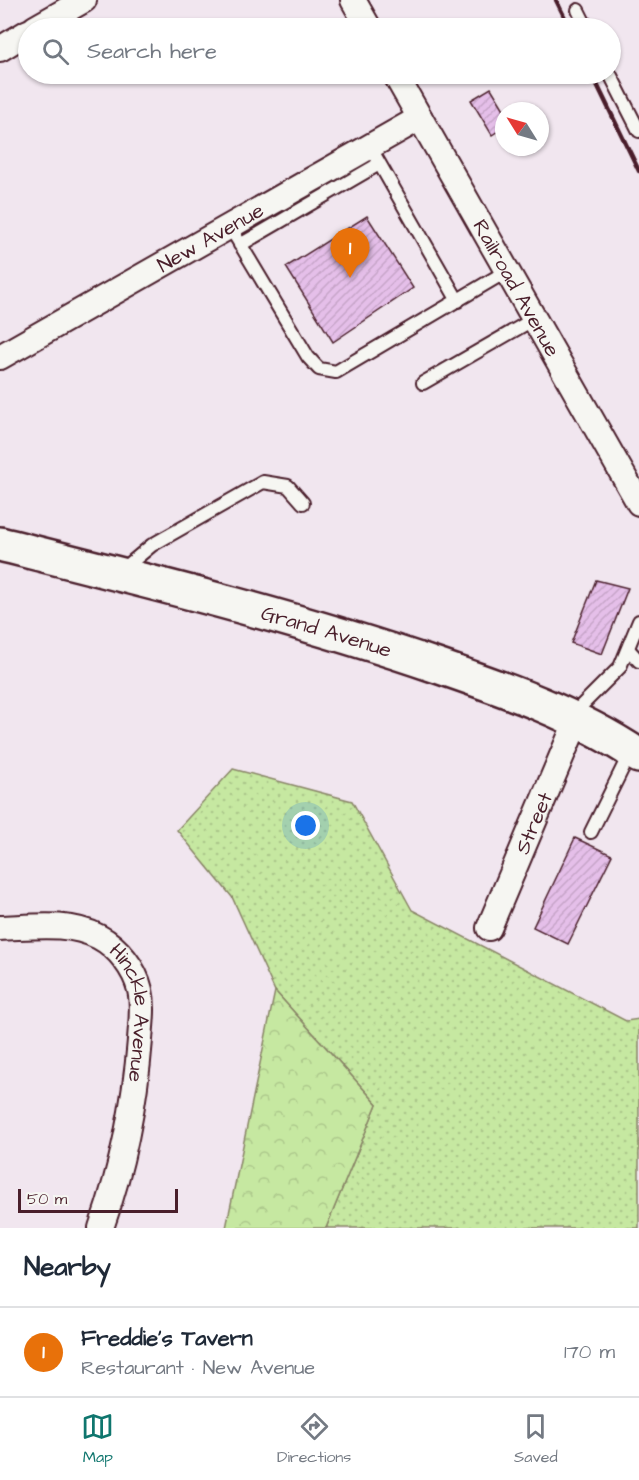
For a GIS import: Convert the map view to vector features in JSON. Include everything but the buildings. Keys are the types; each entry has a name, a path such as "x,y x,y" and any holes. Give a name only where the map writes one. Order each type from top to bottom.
{"main road":[{"name":"Grand Avenue","path":"0,544 288,618 386,649 483,682 573,718 635,753"}],"street":[{"path":"52,18 84,0"},
{"path":"353,0 363,18"},
{"path":"0,49 18,38"},
{"name":"Railroad Avenue","path":"401,84 639,503"},
{"name":"New Avenue","path":"0,357 235,236 375,155 420,118"},
{"name":"Street","path":"489,928 573,718"},
{"name":"Hinckle Avenue","path":"0,928 59,926 79,929 100,937 116,949 130,966 140,988 142,1008 134,1093 119,1168 101,1228"}],"lane":[{"path":"578,10 582,18"},
{"path":"615,84 639,131"},
{"path":"375,155 458,301"},
{"path":"235,236 309,357 320,369 336,372 507,271"},
{"path":"423,383 534,319"},
{"path":"118,574 152,544 263,482 288,486 303,503"},
{"path":"573,718 620,667 639,621"},
{"path":"628,649 639,661"},
{"path":"591,832 635,753"}],"green space":[{"path":"233,769 352,801 412,910 626,1021 639,1019 639,1228 326,1228 377,1104 275,991 232,897 177,830"},
{"path":"275,991 377,1104 326,1228 226,1228"}],"railway":[{"path":"556,0 565,18"},
{"path":"597,84 639,171"}],"place":[{"name":"Freddie's Tavern","path":"350,278"}]}
